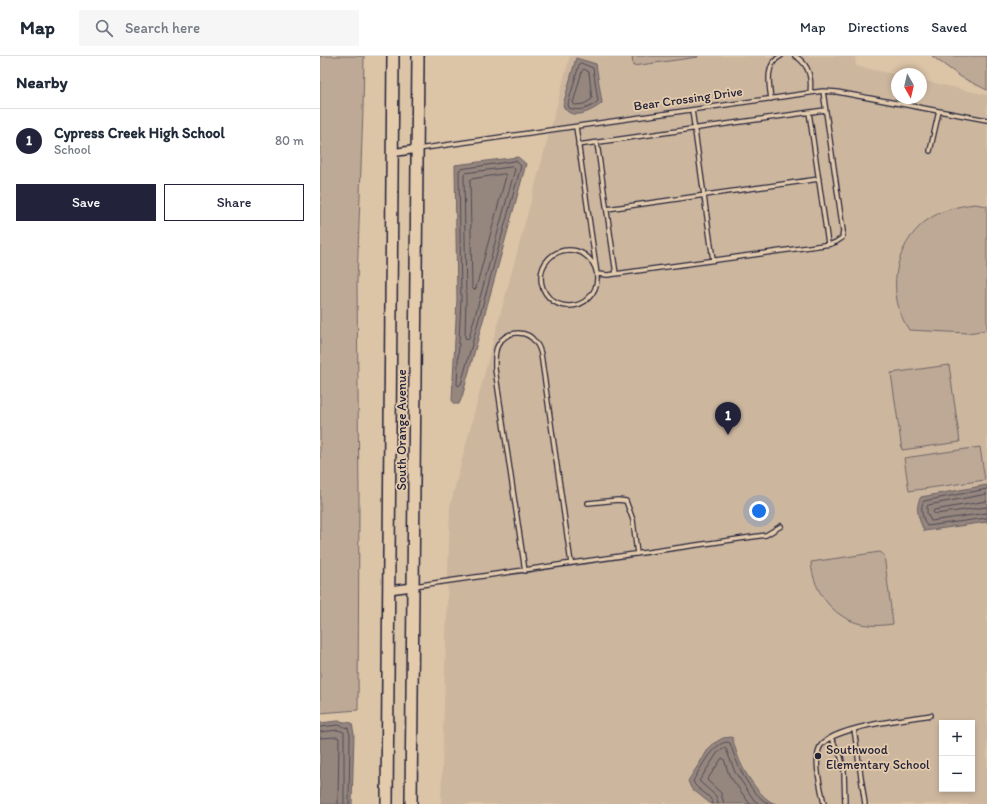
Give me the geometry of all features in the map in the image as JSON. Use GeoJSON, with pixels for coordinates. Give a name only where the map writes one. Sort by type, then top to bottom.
{"type":"FeatureCollection","features":[{"type":"Feature","properties":{"kind":"main road","name":"South Orange Avenue"},"geometry":{"type":"LineString","coordinates":[[387,804],[393,56]]}},
{"type":"Feature","properties":{"kind":"main road","name":"South Orange Avenue"},"geometry":{"type":"LineString","coordinates":[[411,804],[418,56]]}},
{"type":"Feature","properties":{"kind":"street","name":"Bear Crossing Drive"},"geometry":{"type":"LineString","coordinates":[[392,153],[417,149]]}},
{"type":"Feature","properties":{"kind":"street"},"geometry":{"type":"LineString","coordinates":[[389,590],[413,587]]}},
{"type":"Feature","properties":{"kind":"lane"},"geometry":{"type":"LineString","coordinates":[[771,99],[769,73],[771,64],[776,58],[781,56]]}},
{"type":"Feature","properties":{"kind":"lane"},"geometry":{"type":"LineString","coordinates":[[795,56],[807,66],[810,76],[810,93]]}},
{"type":"Feature","properties":{"kind":"lane","name":"Bear Crossing Drive"},"geometry":{"type":"LineString","coordinates":[[417,149],[823,91],[837,92],[987,120]]}},
{"type":"Feature","properties":{"kind":"lane"},"geometry":{"type":"LineString","coordinates":[[597,274],[616,274],[828,244],[839,241],[843,234],[823,91]]}},
{"type":"Feature","properties":{"kind":"lane"},"geometry":{"type":"LineString","coordinates":[[692,110],[713,260]]}},
{"type":"Feature","properties":{"kind":"lane"},"geometry":{"type":"LineString","coordinates":[[578,146],[826,110]]}},
{"type":"Feature","properties":{"kind":"lane"},"geometry":{"type":"LineString","coordinates":[[930,151],[938,111]]}},
{"type":"Feature","properties":{"kind":"lane"},"geometry":{"type":"LineString","coordinates":[[810,112],[828,244]]}},
{"type":"Feature","properties":{"kind":"lane"},"geometry":{"type":"LineString","coordinates":[[576,127],[597,274],[597,282],[595,289],[590,296],[577,305],[569,306],[553,300],[546,293],[542,285],[544,266],[553,256],[566,250],[584,254],[595,266],[597,274]]}},
{"type":"Feature","properties":{"kind":"lane"},"geometry":{"type":"LineString","coordinates":[[597,143],[616,274]]}},
{"type":"Feature","properties":{"kind":"lane"},"geometry":{"type":"LineString","coordinates":[[607,209],[819,179]]}},
{"type":"Feature","properties":{"kind":"lane"},"geometry":{"type":"LineString","coordinates":[[525,571],[495,369],[495,356],[498,345],[505,336],[516,332],[528,335],[537,343],[541,354],[571,563]]}},
{"type":"Feature","properties":{"kind":"lane"},"geometry":{"type":"LineString","coordinates":[[588,503],[618,500],[626,502],[633,520],[637,554]]}},
{"type":"Feature","properties":{"kind":"lane"},"geometry":{"type":"LineString","coordinates":[[413,587],[766,535],[781,526]]}},
{"type":"Feature","properties":{"kind":"lane"},"geometry":{"type":"LineString","coordinates":[[824,804],[817,760],[819,748],[825,740],[864,726],[931,716]]}},
{"type":"Feature","properties":{"kind":"lane"},"geometry":{"type":"LineString","coordinates":[[854,729],[865,804]]}},
{"type":"Feature","properties":{"kind":"lane"},"geometry":{"type":"LineString","coordinates":[[831,738],[841,756],[844,771],[845,804]]}},
{"type":"Feature","properties":{"kind":"shaded area"},"geometry":{"type":"Polygon","coordinates":[[[320,56],[364,56],[357,282],[359,500],[358,710],[320,713],[320,56]]]}},
{"type":"Feature","properties":{"kind":"shaded area"},"geometry":{"type":"Polygon","coordinates":[[[570,56],[855,56],[856,66],[891,74],[891,104],[927,104],[927,81],[987,95],[987,804],[667,804],[666,802],[661,804],[441,804],[450,506],[570,56]]]}},
{"type":"Feature","properties":{"kind":"shaded area"},"geometry":{"type":"Polygon","coordinates":[[[632,56],[698,56],[698,57],[633,66],[632,56]]]}},
{"type":"Feature","properties":{"kind":"shaded area"},"geometry":{"type":"Polygon","coordinates":[[[932,56],[987,56],[987,90],[961,77],[932,56]]]}},
{"type":"Feature","properties":{"kind":"shaded area"},"geometry":{"type":"Polygon","coordinates":[[[975,204],[987,206],[987,330],[968,333],[909,330],[902,317],[897,302],[896,287],[896,272],[906,244],[915,231],[932,217],[950,209],[975,204]]]}},
{"type":"Feature","properties":{"kind":"shaded area"},"geometry":{"type":"Polygon","coordinates":[[[949,365],[960,442],[902,450],[891,373],[949,365]]]}},
{"type":"Feature","properties":{"kind":"shaded area"},"geometry":{"type":"Polygon","coordinates":[[[980,447],[985,480],[909,491],[904,458],[980,447]]]}},
{"type":"Feature","properties":{"kind":"shaded area"},"geometry":{"type":"Polygon","coordinates":[[[880,552],[884,555],[893,624],[868,625],[856,623],[836,612],[821,595],[816,584],[811,562],[880,552]]]}},
{"type":"Feature","properties":{"kind":"water"},"geometry":{"type":"Polygon","coordinates":[[[576,58],[596,64],[602,103],[593,110],[581,114],[570,113],[563,105],[576,58]]]}},
{"type":"Feature","properties":{"kind":"water"},"geometry":{"type":"Polygon","coordinates":[[[518,157],[526,164],[462,397],[459,404],[454,404],[452,400],[457,299],[455,165],[518,157]]]}},
{"type":"Feature","properties":{"kind":"water"},"geometry":{"type":"Polygon","coordinates":[[[987,485],[987,522],[924,531],[919,518],[918,509],[921,497],[987,485]]]}},
{"type":"Feature","properties":{"kind":"water"},"geometry":{"type":"Polygon","coordinates":[[[338,721],[352,723],[354,734],[352,804],[320,804],[320,723],[338,721]]]}},
{"type":"Feature","properties":{"kind":"water"},"geometry":{"type":"Polygon","coordinates":[[[732,737],[740,761],[749,778],[762,795],[777,804],[711,804],[691,788],[688,781],[711,745],[723,738],[732,737]]]}},
{"type":"Feature","properties":{"kind":"place","name":"Cypress Creek High School"},"geometry":{"type":"Point","coordinates":[728,435]}},
{"type":"Feature","properties":{"kind":"place","name":"Southwood Elementary School"},"geometry":{"type":"Point","coordinates":[818,756]}}]}
